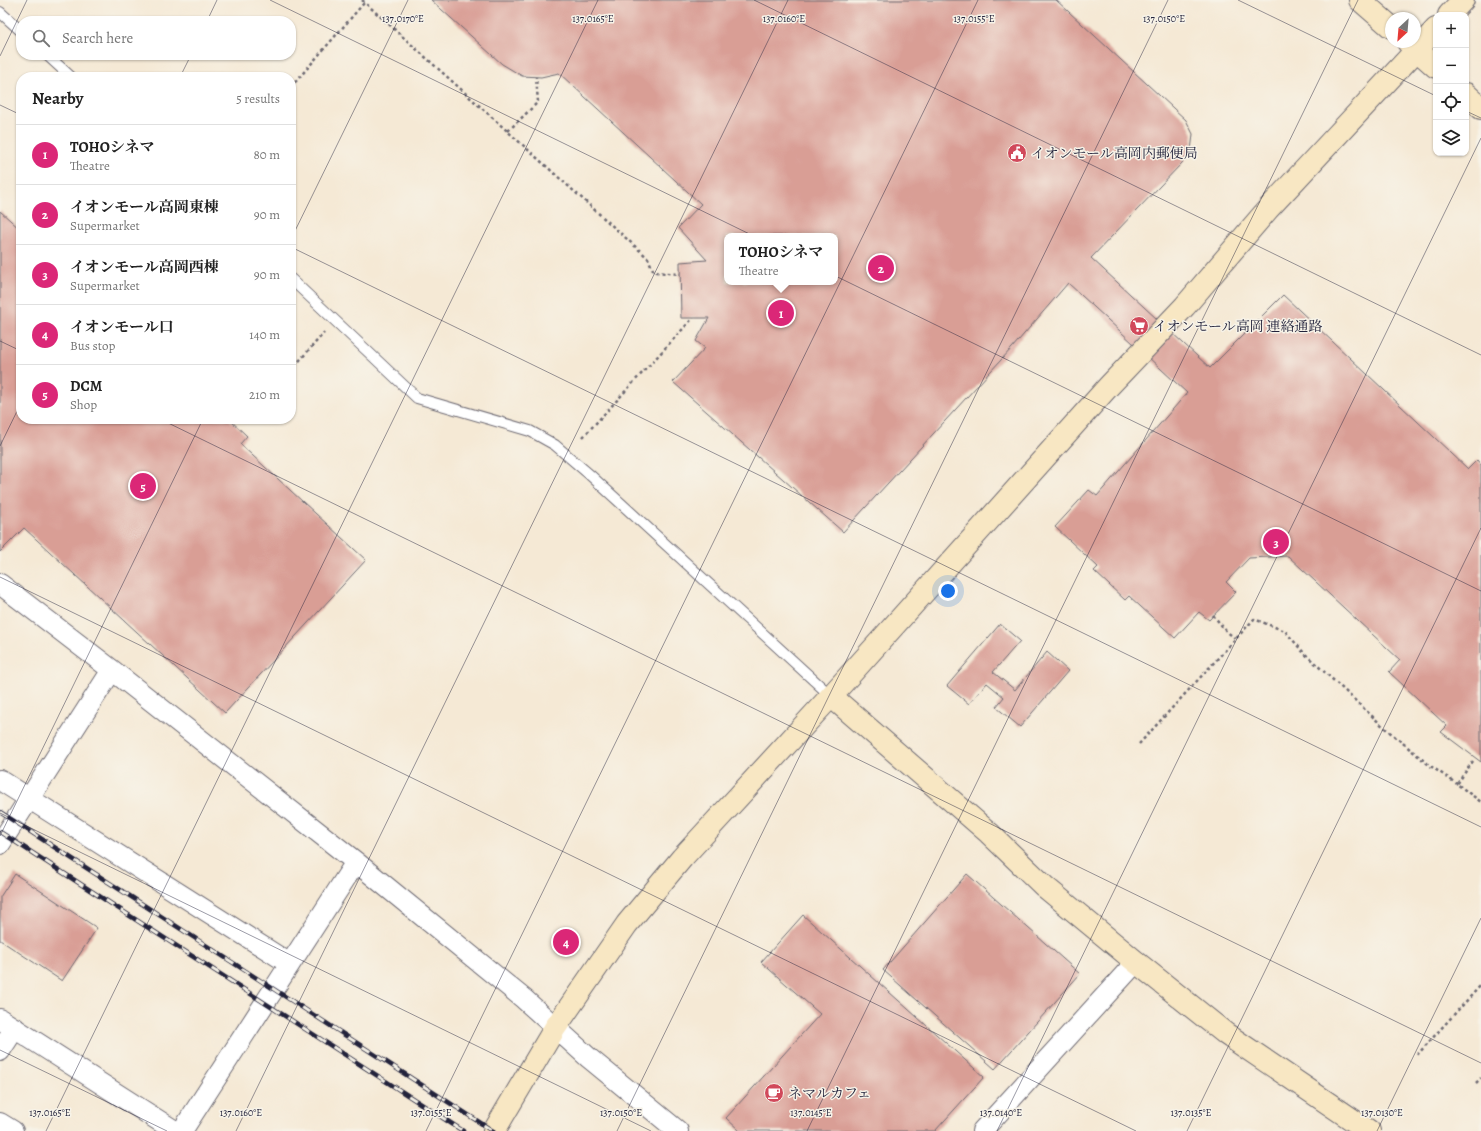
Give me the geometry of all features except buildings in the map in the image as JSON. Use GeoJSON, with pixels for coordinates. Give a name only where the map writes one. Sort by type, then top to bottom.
{"type":"FeatureCollection","features":[{"type":"Feature","properties":{"kind":"street"},"geometry":{"type":"LineString","coordinates":[[1360,0],[1385,22]]}},
{"type":"Feature","properties":{"kind":"street"},"geometry":{"type":"LineString","coordinates":[[1452,12],[1463,0]]}},
{"type":"Feature","properties":{"kind":"street"},"geometry":{"type":"LineString","coordinates":[[1421,40],[1433,31]]}},
{"type":"Feature","properties":{"kind":"street"},"geometry":{"type":"LineString","coordinates":[[494,1131],[555,1028],[627,924],[682,858],[831,696],[1108,387],[1185,306],[1268,209],[1411,48]]}},
{"type":"Feature","properties":{"kind":"street"},"geometry":{"type":"LineString","coordinates":[[1415,48],[1433,64]]}},
{"type":"Feature","properties":{"kind":"street"},"geometry":{"type":"LineString","coordinates":[[1469,97],[1481,108]]}},
{"type":"Feature","properties":{"kind":"street"},"geometry":{"type":"LineString","coordinates":[[0,584],[356,862],[524,1000],[588,1058],[678,1131]]}},
{"type":"Feature","properties":{"kind":"street"},"geometry":{"type":"LineString","coordinates":[[0,844],[112,670]]}},
{"type":"Feature","properties":{"kind":"street"},"geometry":{"type":"LineString","coordinates":[[831,696],[989,833],[1044,886],[1136,962],[1226,1034],[1369,1131]]}},
{"type":"Feature","properties":{"kind":"street"},"geometry":{"type":"LineString","coordinates":[[0,780],[290,964]]}},
{"type":"Feature","properties":{"kind":"street"},"geometry":{"type":"LineString","coordinates":[[182,1131],[356,862]]}},
{"type":"Feature","properties":{"kind":"street"},"geometry":{"type":"LineString","coordinates":[[982,1131],[1136,962]]}},
{"type":"Feature","properties":{"kind":"street"},"geometry":{"type":"LineString","coordinates":[[0,1051],[7,1024],[175,1131]]}},
{"type":"Feature","properties":{"kind":"street"},"geometry":{"type":"LineString","coordinates":[[0,1123],[13,1131]]}},
{"type":"Feature","properties":{"kind":"lane"},"geometry":{"type":"LineString","coordinates":[[0,12],[16,26]]}},
{"type":"Feature","properties":{"kind":"lane"},"geometry":{"type":"LineString","coordinates":[[52,60],[66,72]]}},
{"type":"Feature","properties":{"kind":"lane"},"geometry":{"type":"LineString","coordinates":[[296,284],[417,398],[530,431],[555,445],[831,696]]}},
{"type":"Feature","properties":{"kind":"path"},"geometry":{"type":"LineString","coordinates":[[362,0],[648,258],[654,272],[680,274]]}},
{"type":"Feature","properties":{"kind":"path"},"geometry":{"type":"LineString","coordinates":[[296,81],[364,3]]}},
{"type":"Feature","properties":{"kind":"path"},"geometry":{"type":"LineString","coordinates":[[508,131],[538,102],[536,77]]}},
{"type":"Feature","properties":{"kind":"path"},"geometry":{"type":"LineString","coordinates":[[583,437],[693,318]]}},
{"type":"Feature","properties":{"kind":"path"},"geometry":{"type":"LineString","coordinates":[[296,364],[324,333]]}},
{"type":"Feature","properties":{"kind":"path"},"geometry":{"type":"LineString","coordinates":[[1213,615],[1226,631],[1236,639]]}},
{"type":"Feature","properties":{"kind":"path"},"geometry":{"type":"LineString","coordinates":[[1139,744],[1254,619],[1285,631],[1304,653],[1386,729],[1428,765],[1481,802]]}},
{"type":"Feature","properties":{"kind":"path"},"geometry":{"type":"LineString","coordinates":[[1457,784],[1473,761]]}},
{"type":"Feature","properties":{"kind":"path"},"geometry":{"type":"LineString","coordinates":[[1417,1055],[1481,985]]}},
{"type":"Feature","properties":{"kind":"path"},"geometry":{"type":"LineString","coordinates":[[1476,1083],[1481,1078]]}},
{"type":"Feature","properties":{"kind":"railway"},"geometry":{"type":"LineString","coordinates":[[0,812],[493,1131]]}},
{"type":"Feature","properties":{"kind":"railway"},"geometry":{"type":"LineString","coordinates":[[0,832],[463,1131]]}},
{"type":"Feature","properties":{"kind":"place","name":"イオンモール高岡内郵便局"},"geometry":{"type":"Point","coordinates":[1017,153]}},
{"type":"Feature","properties":{"kind":"place","name":"イオンモール高岡東棟"},"geometry":{"type":"Point","coordinates":[881,268]}},
{"type":"Feature","properties":{"kind":"place","name":"TOHOシネマ"},"geometry":{"type":"Point","coordinates":[781,313]}},
{"type":"Feature","properties":{"kind":"place","name":"イオンモール高岡 連絡通路"},"geometry":{"type":"Point","coordinates":[1139,326]}},
{"type":"Feature","properties":{"kind":"place","name":"DCM"},"geometry":{"type":"Point","coordinates":[143,486]}},
{"type":"Feature","properties":{"kind":"place","name":"イオンモール高岡西棟"},"geometry":{"type":"Point","coordinates":[1276,542]}},
{"type":"Feature","properties":{"kind":"place","name":"イオンモール口"},"geometry":{"type":"Point","coordinates":[566,942]}},
{"type":"Feature","properties":{"kind":"place","name":"ネマルカフェ"},"geometry":{"type":"Point","coordinates":[774,1093]}}]}
